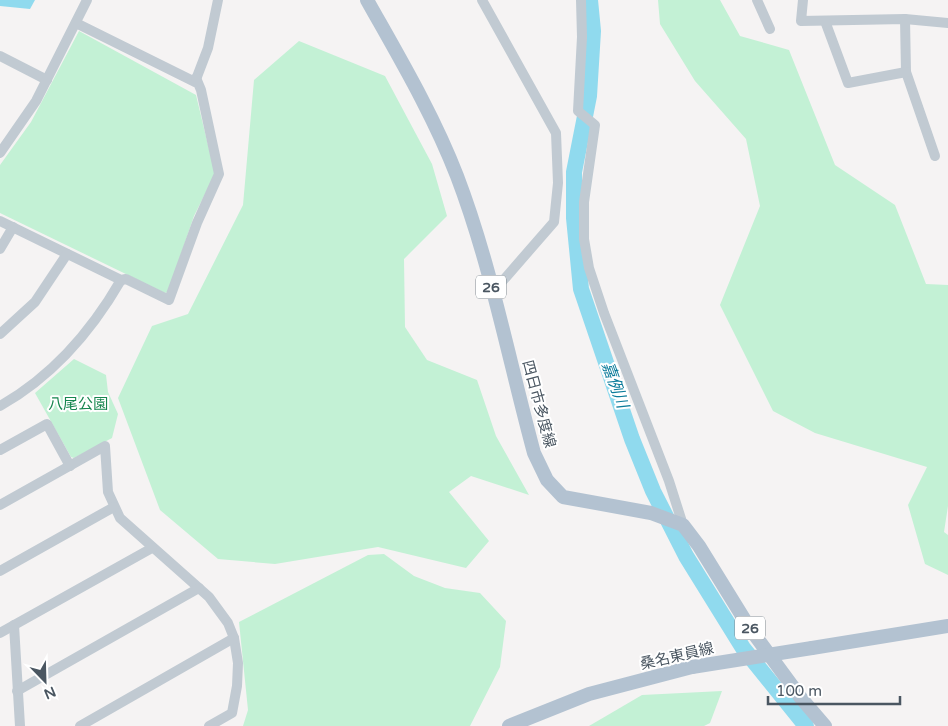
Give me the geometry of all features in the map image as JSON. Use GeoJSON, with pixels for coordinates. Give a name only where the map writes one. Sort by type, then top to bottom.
{"type":"FeatureCollection","features":[{"type":"Feature","properties":{"kind":"main road","name":"四日市多度線"},"geometry":{"type":"LineString","coordinates":[[368,0],[414,82],[456,175],[479,243],[534,453],[547,480],[563,497],[651,513],[683,525]]}},
{"type":"Feature","properties":{"kind":"main road","name":"26"},"geometry":{"type":"LineString","coordinates":[[683,525],[699,546],[749,627],[801,698],[825,726]]}},
{"type":"Feature","properties":{"kind":"main road","name":"桑名東員線"},"geometry":{"type":"LineString","coordinates":[[509,726],[589,694],[692,667],[948,626]]}},
{"type":"Feature","properties":{"kind":"street"},"geometry":{"type":"LineString","coordinates":[[0,154],[22,124],[47,80],[87,0]]}},
{"type":"Feature","properties":{"kind":"street"},"geometry":{"type":"LineString","coordinates":[[196,80],[213,29],[218,0]]}},
{"type":"Feature","properties":{"kind":"street"},"geometry":{"type":"LineString","coordinates":[[482,0],[556,133],[558,183],[554,222],[492,292]]}},
{"type":"Feature","properties":{"kind":"street"},"geometry":{"type":"LineString","coordinates":[[581,0],[582,37],[578,111],[596,124],[584,202],[586,255],[604,313],[669,481],[683,525]]}},
{"type":"Feature","properties":{"kind":"street"},"geometry":{"type":"LineString","coordinates":[[757,0],[770,29]]}},
{"type":"Feature","properties":{"kind":"street"},"geometry":{"type":"LineString","coordinates":[[804,0],[801,21],[904,19],[948,23]]}},
{"type":"Feature","properties":{"kind":"street"},"geometry":{"type":"LineString","coordinates":[[904,19],[906,72],[935,156]]}},
{"type":"Feature","properties":{"kind":"street"},"geometry":{"type":"LineString","coordinates":[[825,21],[848,83],[906,72]]}},
{"type":"Feature","properties":{"kind":"street"},"geometry":{"type":"LineString","coordinates":[[0,221],[121,280],[126,279],[169,300],[197,223],[220,174],[201,90],[196,80],[76,23]]}},
{"type":"Feature","properties":{"kind":"street"},"geometry":{"type":"LineString","coordinates":[[0,56],[47,80]]}},
{"type":"Feature","properties":{"kind":"street"},"geometry":{"type":"LineString","coordinates":[[0,249],[14,228]]}},
{"type":"Feature","properties":{"kind":"street"},"geometry":{"type":"LineString","coordinates":[[0,334],[34,302],[68,254]]}},
{"type":"Feature","properties":{"kind":"street"},"geometry":{"type":"LineString","coordinates":[[0,406],[29,388],[68,352],[96,321],[121,280]]}},
{"type":"Feature","properties":{"kind":"street"},"geometry":{"type":"LineString","coordinates":[[0,450],[47,424],[70,466]]}},
{"type":"Feature","properties":{"kind":"street"},"geometry":{"type":"LineString","coordinates":[[0,505],[105,446],[108,492],[114,507],[125,524],[209,597],[222,613],[234,638],[238,675],[232,713],[209,726]]}},
{"type":"Feature","properties":{"kind":"street"},"geometry":{"type":"LineString","coordinates":[[0,571],[114,507]]}},
{"type":"Feature","properties":{"kind":"street"},"geometry":{"type":"LineString","coordinates":[[0,633],[152,548]]}},
{"type":"Feature","properties":{"kind":"street"},"geometry":{"type":"LineString","coordinates":[[17,691],[199,588]]}},
{"type":"Feature","properties":{"kind":"street"},"geometry":{"type":"LineString","coordinates":[[14,625],[20,726]]}},
{"type":"Feature","properties":{"kind":"street"},"geometry":{"type":"LineString","coordinates":[[80,726],[234,638]]}},
{"type":"Feature","properties":{"kind":"green space"},"geometry":{"type":"Polygon","coordinates":[[[658,0],[720,0],[740,36],[789,50],[835,165],[895,205],[926,284],[948,285],[948,506],[944,532],[948,535],[948,575],[925,564],[908,505],[927,467],[815,433],[773,411],[720,305],[760,206],[746,139],[695,81],[660,24],[658,0]]]}},
{"type":"Feature","properties":{"kind":"green space"},"geometry":{"type":"Polygon","coordinates":[[[79,31],[196,95],[215,174],[194,216],[168,292],[165,293],[0,213],[0,165],[31,122],[79,31]]]}},
{"type":"Feature","properties":{"kind":"green space"},"geometry":{"type":"Polygon","coordinates":[[[299,41],[385,76],[432,164],[447,216],[404,259],[405,327],[427,360],[477,380],[496,436],[529,495],[471,476],[449,492],[489,541],[466,568],[378,547],[275,564],[218,559],[160,510],[118,398],[152,326],[188,314],[243,205],[254,80],[299,41]]]}},
{"type":"Feature","properties":{"kind":"green space","name":"八尾公園"},"geometry":{"type":"Polygon","coordinates":[[[74,359],[106,375],[108,392],[118,414],[112,438],[74,458],[71,457],[35,393],[74,359]]]}},
{"type":"Feature","properties":{"kind":"green space"},"geometry":{"type":"Polygon","coordinates":[[[384,554],[414,576],[445,588],[480,593],[506,621],[500,667],[470,726],[243,726],[248,710],[239,622],[368,555],[384,554]]]}},
{"type":"Feature","properties":{"kind":"green space"},"geometry":{"type":"Polygon","coordinates":[[[722,691],[710,723],[704,726],[589,726],[642,695],[722,691]]]}},
{"type":"Feature","properties":{"kind":"water"},"geometry":{"type":"Polygon","coordinates":[[[0,0],[35,0],[30,9],[0,6],[0,0]]]}},
{"type":"Feature","properties":{"kind":"waterway","name":"嘉例川"},"geometry":{"type":"LineString","coordinates":[[590,0],[593,31],[589,96],[574,172],[574,218],[581,289],[632,439],[653,491],[686,556],[743,648],[806,726]]}}]}
